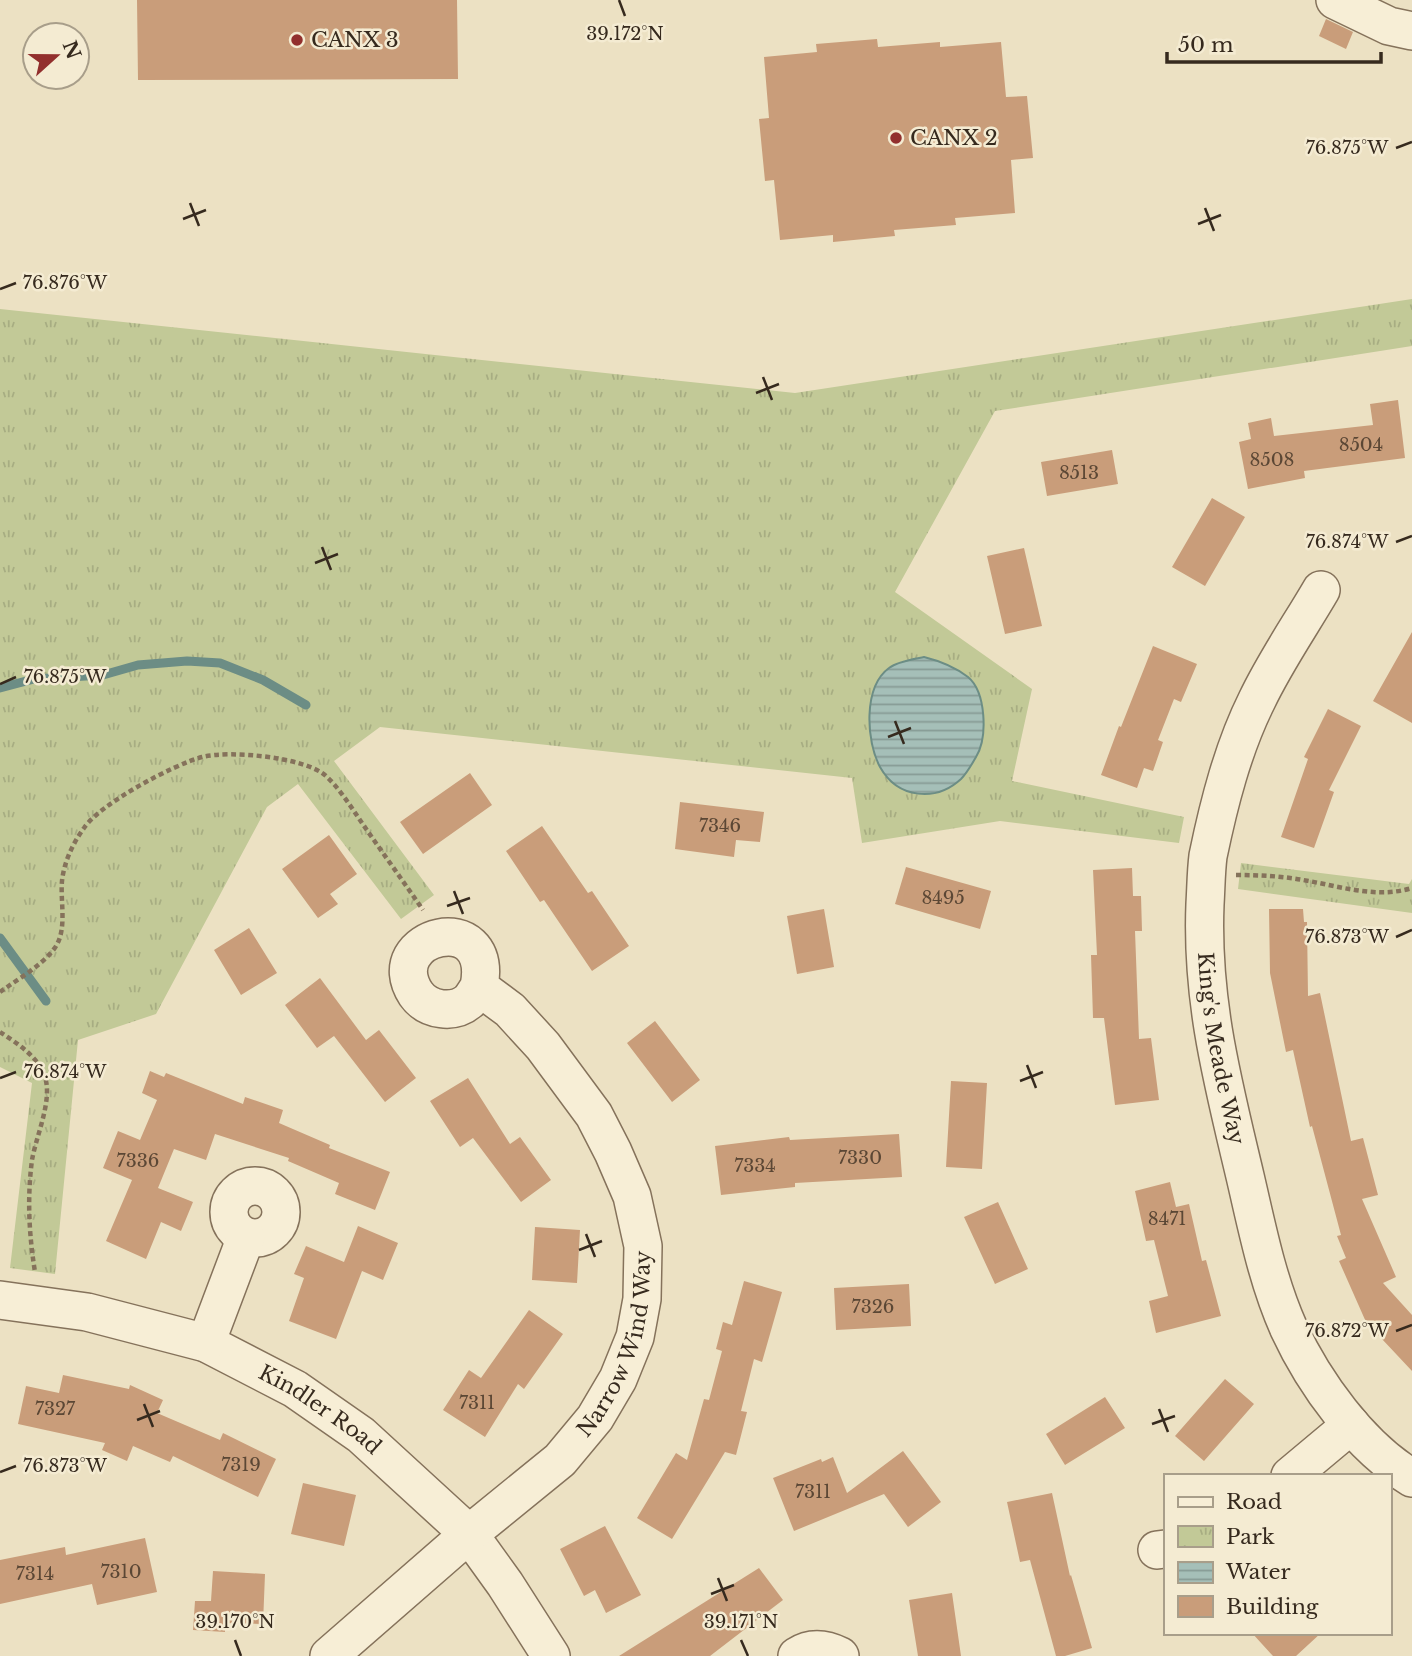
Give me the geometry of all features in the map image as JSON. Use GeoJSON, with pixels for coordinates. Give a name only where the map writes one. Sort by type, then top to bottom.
{"type":"FeatureCollection","features":[{"type":"Feature","properties":{"kind":"street"},"geometry":{"type":"LineString","coordinates":[[1335,0],[1389,26],[1412,31]]}},
{"type":"Feature","properties":{"kind":"street","name":"King's Meade Way"},"geometry":{"type":"LineString","coordinates":[[1321,590],[1257,700],[1220,802],[1206,874],[1204,935],[1212,1033],[1267,1268],[1289,1328],[1317,1380],[1351,1424],[1394,1467],[1412,1478]]}},
{"type":"Feature","properties":{"kind":"street"},"geometry":{"type":"LineString","coordinates":[[446,936],[459,938],[478,954],[482,972],[479,988],[469,1001],[453,1009],[440,1009],[429,1005],[417,996],[410,979],[410,962],[417,950],[429,940],[446,936]]}},
{"type":"Feature","properties":{"kind":"street","name":"Narrow Wind Way"},"geometry":{"type":"LineString","coordinates":[[329,1656],[469,1534],[560,1460],[595,1419],[618,1379],[635,1337],[642,1298],[643,1246],[632,1196],[613,1152],[594,1115],[535,1037],[510,1010],[479,988]]}},
{"type":"Feature","properties":{"kind":"street"},"geometry":{"type":"LineString","coordinates":[[206,1343],[246,1237]]}},
{"type":"Feature","properties":{"kind":"street","name":"Kindler Road"},"geometry":{"type":"LineString","coordinates":[[0,1300],[87,1312],[206,1343],[295,1389],[361,1435],[469,1534],[506,1584],[551,1656]]}},
{"type":"Feature","properties":{"kind":"street"},"geometry":{"type":"LineString","coordinates":[[1292,1474],[1351,1424]]}},
{"type":"Feature","properties":{"kind":"street"},"geometry":{"type":"LineString","coordinates":[[797,1656],[803,1652],[821,1649],[840,1656]]}},
{"type":"Feature","properties":{"kind":"path"},"geometry":{"type":"LineString","coordinates":[[1,992],[55,948],[60,937],[62,880],[69,855],[85,825],[109,805],[173,768],[203,757],[227,754],[269,758],[310,766],[326,776],[349,804],[426,914],[446,936]]}},
{"type":"Feature","properties":{"kind":"path"},"geometry":{"type":"LineString","coordinates":[[1206,874],[1300,879],[1377,893],[1400,892],[1412,888]]}},
{"type":"Feature","properties":{"kind":"path"},"geometry":{"type":"LineString","coordinates":[[0,1032],[37,1060],[46,1081],[46,1098],[32,1160],[29,1203],[30,1239],[40,1304]]}},
{"type":"Feature","properties":{"kind":"green space"},"geometry":{"type":"Polygon","coordinates":[[[1412,299],[1412,346],[995,411],[895,592],[1032,689],[1012,781],[1184,817],[1179,843],[1000,821],[862,843],[852,778],[380,727],[334,761],[434,895],[401,919],[298,784],[267,807],[156,1014],[78,1040],[55,1274],[10,1268],[32,1083],[0,1067],[0,309],[795,393],[1412,299]]]}},
{"type":"Feature","properties":{"kind":"green space"},"geometry":{"type":"Polygon","coordinates":[[[1241,863],[1409,884],[1412,879],[1412,913],[1238,889],[1241,863]]]}},
{"type":"Feature","properties":{"kind":"water"},"geometry":{"type":"Polygon","coordinates":[[[924,657],[958,670],[974,684],[982,704],[983,727],[980,748],[961,779],[940,791],[918,794],[897,786],[880,767],[872,743],[870,715],[875,688],[889,668],[924,657]]]}},
{"type":"Feature","properties":{"kind":"building","name":"CANX 3"},"geometry":{"type":"Polygon","coordinates":[[[137,0],[457,0],[458,79],[138,80],[137,0]]]}},
{"type":"Feature","properties":{"kind":"building"},"geometry":{"type":"Polygon","coordinates":[[[1326,19],[1353,32],[1346,49],[1319,36],[1326,19]]]}},
{"type":"Feature","properties":{"kind":"building","name":"CANX 2"},"geometry":{"type":"Polygon","coordinates":[[[877,39],[878,47],[940,42],[940,47],[1001,42],[1006,97],[1027,96],[1033,158],[1011,160],[1015,213],[955,218],[956,225],[894,230],[895,236],[833,242],[833,235],[780,240],[774,180],[765,181],[759,119],[769,118],[764,57],[817,52],[816,44],[877,39]]]}},
{"type":"Feature","properties":{"kind":"building"},"geometry":{"type":"Polygon","coordinates":[[[1398,400],[1405,458],[1304,471],[1305,478],[1248,489],[1239,442],[1251,439],[1248,423],[1271,418],[1274,436],[1373,425],[1370,404],[1398,400]]]}},
{"type":"Feature","properties":{"kind":"building"},"geometry":{"type":"Polygon","coordinates":[[[1112,450],[1118,484],[1047,496],[1041,462],[1112,450]]]}},
{"type":"Feature","properties":{"kind":"building"},"geometry":{"type":"Polygon","coordinates":[[[1212,498],[1245,517],[1205,586],[1172,567],[1212,498]]]}},
{"type":"Feature","properties":{"kind":"building"},"geometry":{"type":"Polygon","coordinates":[[[1024,548],[1042,626],[1005,634],[987,556],[1024,548]]]}},
{"type":"Feature","properties":{"kind":"building"},"geometry":{"type":"Polygon","coordinates":[[[1412,632],[1412,723],[1373,701],[1412,632]]]}},
{"type":"Feature","properties":{"kind":"building"},"geometry":{"type":"Polygon","coordinates":[[[1153,646],[1197,664],[1181,702],[1174,699],[1158,740],[1163,742],[1153,771],[1144,768],[1137,788],[1101,775],[1153,646]]]}},
{"type":"Feature","properties":{"kind":"building"},"geometry":{"type":"Polygon","coordinates":[[[1328,709],[1361,726],[1329,790],[1334,792],[1314,848],[1281,837],[1308,759],[1304,757],[1328,709]]]}},
{"type":"Feature","properties":{"kind":"building"},"geometry":{"type":"Polygon","coordinates":[[[470,773],[492,805],[423,854],[400,822],[470,773]]]}},
{"type":"Feature","properties":{"kind":"building"},"geometry":{"type":"Polygon","coordinates":[[[680,802],[764,812],[760,842],[736,840],[734,857],[675,849],[680,802]]]}},
{"type":"Feature","properties":{"kind":"building"},"geometry":{"type":"Polygon","coordinates":[[[542,826],[588,893],[592,891],[629,946],[592,971],[544,900],[540,902],[506,851],[542,826]]]}},
{"type":"Feature","properties":{"kind":"building"},"geometry":{"type":"Polygon","coordinates":[[[329,835],[357,874],[330,894],[338,904],[318,918],[282,869],[329,835]]]}},
{"type":"Feature","properties":{"kind":"building"},"geometry":{"type":"Polygon","coordinates":[[[906,867],[991,891],[980,929],[895,904],[906,867]]]}},
{"type":"Feature","properties":{"kind":"building"},"geometry":{"type":"Polygon","coordinates":[[[1132,868],[1133,896],[1141,896],[1142,931],[1135,931],[1139,1039],[1151,1038],[1159,1100],[1115,1105],[1104,1018],[1093,1018],[1091,955],[1097,955],[1093,870],[1132,868]]]}},
{"type":"Feature","properties":{"kind":"building"},"geometry":{"type":"Polygon","coordinates":[[[824,909],[834,967],[797,974],[787,916],[824,909]]]}},
{"type":"Feature","properties":{"kind":"building"},"geometry":{"type":"Polygon","coordinates":[[[1269,909],[1303,909],[1304,922],[1307,922],[1308,996],[1320,993],[1351,1141],[1363,1138],[1378,1195],[1362,1199],[1396,1277],[1383,1283],[1412,1315],[1412,1371],[1366,1322],[1339,1261],[1346,1258],[1337,1236],[1341,1235],[1312,1126],[1310,1127],[1293,1050],[1286,1052],[1270,973],[1269,909]]]}},
{"type":"Feature","properties":{"kind":"building"},"geometry":{"type":"Polygon","coordinates":[[[249,928],[277,973],[241,995],[214,950],[249,928]]]}},
{"type":"Feature","properties":{"kind":"building"},"geometry":{"type":"Polygon","coordinates":[[[320,978],[366,1040],[379,1030],[416,1078],[385,1102],[334,1036],[317,1048],[285,1005],[320,978]]]}},
{"type":"Feature","properties":{"kind":"building"},"geometry":{"type":"Polygon","coordinates":[[[655,1021],[700,1080],[672,1102],[627,1043],[655,1021]]]}},
{"type":"Feature","properties":{"kind":"building"},"geometry":{"type":"Polygon","coordinates":[[[150,1071],[164,1077],[166,1073],[243,1104],[245,1097],[283,1110],[279,1123],[330,1145],[329,1148],[390,1172],[375,1210],[335,1194],[339,1183],[288,1161],[289,1158],[215,1134],[206,1160],[174,1149],[158,1188],[193,1202],[181,1231],[161,1222],[146,1259],[106,1241],[132,1180],[103,1168],[118,1131],[140,1140],[157,1100],[142,1093],[150,1071]]]}},
{"type":"Feature","properties":{"kind":"building"},"geometry":{"type":"Polygon","coordinates":[[[468,1078],[510,1144],[520,1137],[551,1180],[521,1202],[473,1138],[460,1147],[430,1101],[468,1078]]]}},
{"type":"Feature","properties":{"kind":"building"},"geometry":{"type":"Polygon","coordinates":[[[951,1081],[987,1083],[982,1169],[946,1167],[951,1081]]]}},
{"type":"Feature","properties":{"kind":"building"},"geometry":{"type":"Polygon","coordinates":[[[899,1134],[902,1177],[795,1183],[795,1187],[721,1195],[715,1146],[789,1137],[790,1140],[899,1134]]]}},
{"type":"Feature","properties":{"kind":"building"},"geometry":{"type":"Polygon","coordinates":[[[1170,1182],[1176,1207],[1189,1204],[1202,1261],[1206,1260],[1221,1316],[1156,1333],[1149,1301],[1168,1296],[1154,1240],[1146,1241],[1135,1191],[1170,1182]]]}},
{"type":"Feature","properties":{"kind":"building"},"geometry":{"type":"Polygon","coordinates":[[[998,1202],[1028,1269],[995,1284],[964,1217],[998,1202]]]}},
{"type":"Feature","properties":{"kind":"building"},"geometry":{"type":"Polygon","coordinates":[[[358,1226],[398,1243],[383,1280],[362,1271],[336,1339],[289,1321],[304,1278],[294,1274],[306,1246],[344,1262],[358,1226]]]}},
{"type":"Feature","properties":{"kind":"building"},"geometry":{"type":"Polygon","coordinates":[[[535,1227],[580,1230],[577,1283],[532,1280],[535,1227]]]}},
{"type":"Feature","properties":{"kind":"building"},"geometry":{"type":"Polygon","coordinates":[[[744,1281],[782,1292],[762,1362],[754,1359],[741,1411],[747,1412],[736,1455],[725,1452],[672,1539],[637,1518],[676,1453],[687,1460],[704,1399],[709,1400],[722,1351],[716,1349],[723,1322],[732,1325],[744,1281]]]}},
{"type":"Feature","properties":{"kind":"building"},"geometry":{"type":"Polygon","coordinates":[[[909,1284],[911,1326],[836,1330],[834,1288],[909,1284]]]}},
{"type":"Feature","properties":{"kind":"building"},"geometry":{"type":"Polygon","coordinates":[[[529,1310],[563,1334],[524,1389],[518,1384],[485,1437],[443,1410],[469,1370],[481,1378],[529,1310]]]}},
{"type":"Feature","properties":{"kind":"building"},"geometry":{"type":"Polygon","coordinates":[[[63,1375],[129,1389],[130,1385],[163,1400],[157,1413],[220,1440],[223,1433],[276,1459],[258,1497],[173,1456],[170,1462],[133,1446],[127,1461],[102,1450],[105,1443],[18,1424],[26,1386],[59,1393],[63,1375]]]}},
{"type":"Feature","properties":{"kind":"building"},"geometry":{"type":"Polygon","coordinates":[[[1225,1379],[1254,1404],[1204,1461],[1175,1436],[1225,1379]]]}},
{"type":"Feature","properties":{"kind":"building"},"geometry":{"type":"Polygon","coordinates":[[[1105,1397],[1125,1428],[1065,1465],[1046,1434],[1105,1397]]]}},
{"type":"Feature","properties":{"kind":"building"},"geometry":{"type":"Polygon","coordinates":[[[903,1451],[941,1502],[908,1527],[884,1494],[794,1531],[773,1478],[833,1457],[847,1493],[903,1451]]]}},
{"type":"Feature","properties":{"kind":"building"},"geometry":{"type":"Polygon","coordinates":[[[303,1483],[356,1495],[344,1546],[291,1534],[303,1483]]]}},
{"type":"Feature","properties":{"kind":"building"},"geometry":{"type":"Polygon","coordinates":[[[1052,1493],[1070,1576],[1092,1648],[1065,1656],[1056,1656],[1030,1560],[1020,1562],[1007,1502],[1052,1493]]]}},
{"type":"Feature","properties":{"kind":"building"},"geometry":{"type":"Polygon","coordinates":[[[605,1526],[641,1595],[606,1613],[595,1590],[584,1596],[560,1549],[605,1526]]]}},
{"type":"Feature","properties":{"kind":"building"},"geometry":{"type":"Polygon","coordinates":[[[145,1538],[157,1592],[97,1605],[92,1584],[0,1604],[0,1560],[65,1547],[66,1555],[145,1538]]]}},
{"type":"Feature","properties":{"kind":"building"},"geometry":{"type":"Polygon","coordinates":[[[759,1568],[783,1600],[710,1656],[619,1656],[759,1568]]]}},
{"type":"Feature","properties":{"kind":"building"},"geometry":{"type":"Polygon","coordinates":[[[213,1571],[265,1574],[263,1624],[225,1623],[225,1632],[193,1630],[195,1601],[211,1601],[213,1571]]]}},
{"type":"Feature","properties":{"kind":"building"},"geometry":{"type":"Polygon","coordinates":[[[952,1593],[961,1656],[918,1656],[909,1600],[952,1593]]]}},
{"type":"Feature","properties":{"kind":"building"},"geometry":{"type":"Polygon","coordinates":[[[1254,1635],[1319,1635],[1296,1656],[1273,1656],[1254,1635]]]}},
{"type":"Feature","properties":{"kind":"waterway"},"geometry":{"type":"LineString","coordinates":[[0,688],[34,679],[103,675],[138,665],[187,661],[220,663],[263,680],[306,705]]}},
{"type":"Feature","properties":{"kind":"waterway"},"geometry":{"type":"LineString","coordinates":[[0,938],[46,1001]]}},
{"type":"Feature","properties":{"kind":"place","name":"CANX 3"},"geometry":{"type":"Point","coordinates":[297,40]}},
{"type":"Feature","properties":{"kind":"place","name":"CANX 2"},"geometry":{"type":"Point","coordinates":[896,138]}}]}
